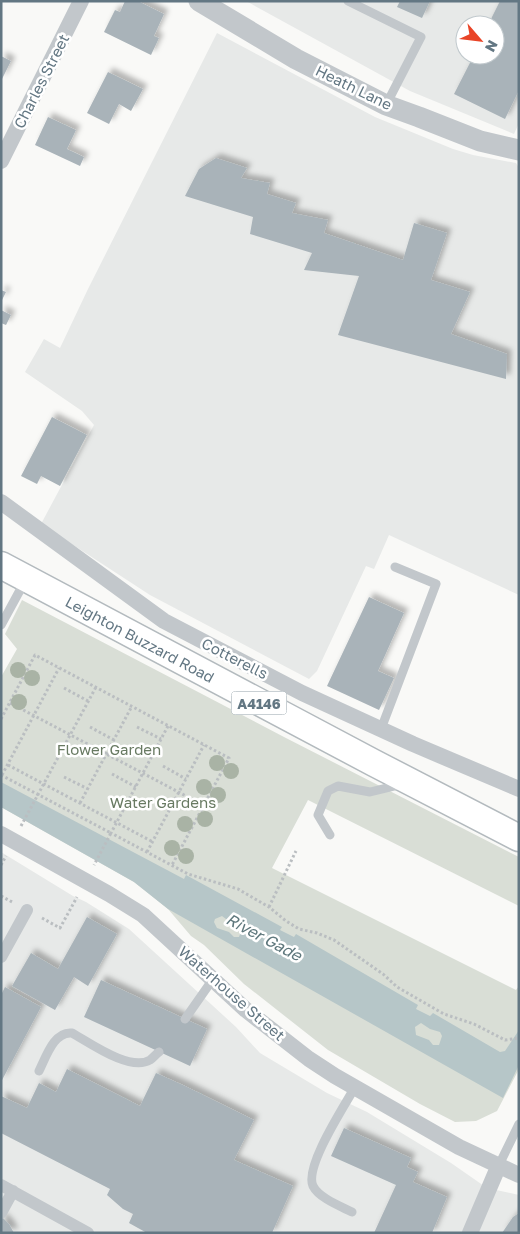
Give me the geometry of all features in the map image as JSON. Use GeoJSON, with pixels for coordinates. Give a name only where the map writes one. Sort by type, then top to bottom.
{"type":"FeatureCollection","features":[{"type":"Feature","properties":{"kind":"main road","name":"Leighton Buzzard Road"},"geometry":{"type":"LineString","coordinates":[[8,571],[519,838]]}},
{"type":"Feature","properties":{"kind":"street","name":"Charles Street"},"geometry":{"type":"LineString","coordinates":[[1,161],[81,1]]}},
{"type":"Feature","properties":{"kind":"street","name":"Heath Lane"},"geometry":{"type":"LineString","coordinates":[[199,1],[296,58],[386,105],[419,116],[480,141],[519,150]]}},
{"type":"Feature","properties":{"kind":"street","name":"Cotterells"},"geometry":{"type":"LineString","coordinates":[[1,502],[164,621],[302,693],[519,789]]}},
{"type":"Feature","properties":{"kind":"street","name":"Waterhouse Street"},"geometry":{"type":"LineString","coordinates":[[1,834],[143,915],[246,1010],[309,1059],[459,1147],[519,1175]]}},
{"type":"Feature","properties":{"kind":"street"},"geometry":{"type":"LineString","coordinates":[[1,957],[27,910]]}},
{"type":"Feature","properties":{"kind":"street"},"geometry":{"type":"LineString","coordinates":[[470,1233],[499,1165]]}},
{"type":"Feature","properties":{"kind":"street"},"geometry":{"type":"LineString","coordinates":[[1,1185],[88,1233]]}},
{"type":"Feature","properties":{"kind":"street"},"geometry":{"type":"LineString","coordinates":[[1,1213],[13,1191]]}},
{"type":"Feature","properties":{"kind":"lane"},"geometry":{"type":"LineString","coordinates":[[348,1],[421,37],[386,105]]}},
{"type":"Feature","properties":{"kind":"lane"},"geometry":{"type":"LineString","coordinates":[[381,729],[436,584],[395,567]]}},
{"type":"Feature","properties":{"kind":"lane"},"geometry":{"type":"LineString","coordinates":[[1,625],[8,571]]}},
{"type":"Feature","properties":{"kind":"lane"},"geometry":{"type":"LineString","coordinates":[[330,835],[318,815],[328,791],[338,786],[370,792],[410,782]]}},
{"type":"Feature","properties":{"kind":"lane"},"geometry":{"type":"LineString","coordinates":[[185,1019],[213,979]]}},
{"type":"Feature","properties":{"kind":"lane"},"geometry":{"type":"LineString","coordinates":[[39,1071],[58,1037],[65,1032],[72,1033],[111,1055],[130,1062],[148,1061],[159,1052]]}},
{"type":"Feature","properties":{"kind":"lane"},"geometry":{"type":"LineString","coordinates":[[352,1212],[322,1195],[313,1186],[312,1178],[327,1135],[356,1088]]}},
{"type":"Feature","properties":{"kind":"lane"},"geometry":{"type":"LineString","coordinates":[[499,1165],[519,1124]]}},
{"type":"Feature","properties":{"kind":"path"},"geometry":{"type":"LineString","coordinates":[[1,719],[35,655],[229,758],[172,865]]}},
{"type":"Feature","properties":{"kind":"path"},"geometry":{"type":"LineString","coordinates":[[59,668],[2,775],[188,874],[238,889],[269,907],[299,929],[317,933],[334,940],[383,974],[397,987],[444,1014],[474,1024],[505,1040],[519,1038]]}},
{"type":"Feature","properties":{"kind":"path"},"geometry":{"type":"LineString","coordinates":[[23,823],[96,687]]}},
{"type":"Feature","properties":{"kind":"path"},"geometry":{"type":"LineString","coordinates":[[64,688],[88,701]]}},
{"type":"Feature","properties":{"kind":"path"},"geometry":{"type":"LineString","coordinates":[[10,702],[204,806]]}},
{"type":"Feature","properties":{"kind":"path"},"geometry":{"type":"LineString","coordinates":[[80,803],[132,706]]}},
{"type":"Feature","properties":{"kind":"path"},"geometry":{"type":"LineString","coordinates":[[94,864],[168,726]]}},
{"type":"Feature","properties":{"kind":"path"},"geometry":{"type":"LineString","coordinates":[[90,727],[114,740]]}},
{"type":"Feature","properties":{"kind":"path"},"geometry":{"type":"LineString","coordinates":[[137,727],[161,739]]}},
{"type":"Feature","properties":{"kind":"path"},"geometry":{"type":"LineString","coordinates":[[147,852],[204,745]]}},
{"type":"Feature","properties":{"kind":"path"},"geometry":{"type":"LineString","coordinates":[[8,765],[153,842]]}},
{"type":"Feature","properties":{"kind":"path"},"geometry":{"type":"LineString","coordinates":[[162,766],[186,779]]}},
{"type":"Feature","properties":{"kind":"path"},"geometry":{"type":"LineString","coordinates":[[112,774],[136,787]]}},
{"type":"Feature","properties":{"kind":"path"},"geometry":{"type":"LineString","coordinates":[[64,777],[88,789]]}},
{"type":"Feature","properties":{"kind":"path"},"geometry":{"type":"LineString","coordinates":[[269,907],[296,851]]}},
{"type":"Feature","properties":{"kind":"path"},"geometry":{"type":"LineString","coordinates":[[1,896],[60,928],[85,881]]}},
{"type":"Feature","properties":{"kind":"shaded area"},"geometry":{"type":"Polygon","coordinates":[[[246,1],[519,1],[519,123],[514,134],[410,91],[246,1]]]}},
{"type":"Feature","properties":{"kind":"shaded area"},"geometry":{"type":"Polygon","coordinates":[[[217,33],[375,117],[453,149],[473,155],[516,163],[519,168],[519,595],[389,535],[374,569],[366,566],[317,671],[309,679],[150,595],[41,524],[94,425],[82,411],[25,372],[44,339],[60,348],[217,33]]]}},
{"type":"Feature","properties":{"kind":"shaded area"},"geometry":{"type":"Polygon","coordinates":[[[1,852],[129,929],[236,1027],[260,1053],[327,1093],[367,1112],[451,1163],[487,1188],[519,1195],[519,1233],[1,1233],[1,852]]]}},
{"type":"Feature","properties":{"kind":"green space","name":"Water Gardens"},"geometry":{"type":"Polygon","coordinates":[[[22,600],[519,857],[519,906],[308,800],[272,868],[516,990],[519,986],[519,1069],[497,1111],[476,1121],[455,1122],[420,1104],[328,1050],[244,984],[204,945],[191,936],[168,909],[134,882],[1,807],[1,677],[17,649],[5,634],[22,600]]]}},
{"type":"Feature","properties":{"kind":"water","name":"Water Gardens"},"geometry":{"type":"Polygon","coordinates":[[[1,782],[184,879],[186,875],[282,927],[280,930],[294,937],[296,934],[418,1005],[416,1009],[430,1016],[433,1013],[500,1052],[505,1051],[519,1030],[519,1065],[503,1098],[168,909],[134,882],[1,807],[1,782]],[[222,916],[215,919],[214,922],[217,928],[229,932],[234,937],[239,937],[242,929],[240,925],[230,922],[222,916]],[[421,1023],[415,1027],[416,1035],[429,1040],[433,1045],[439,1045],[442,1036],[440,1032],[430,1029],[421,1023]]]}},
{"type":"Feature","properties":{"kind":"building"},"geometry":{"type":"Polygon","coordinates":[[[125,1],[138,1],[164,14],[154,36],[159,38],[151,55],[104,32],[115,10],[120,12],[125,1]]]}},
{"type":"Feature","properties":{"kind":"building"},"geometry":{"type":"Polygon","coordinates":[[[400,1],[430,1],[422,18],[397,7],[400,1]]]}},
{"type":"Feature","properties":{"kind":"building"},"geometry":{"type":"Polygon","coordinates":[[[500,1],[519,1],[519,90],[505,119],[454,94],[469,65],[505,65],[505,15],[493,15],[500,1]]]}},
{"type":"Feature","properties":{"kind":"building"},"geometry":{"type":"Polygon","coordinates":[[[1,56],[11,61],[1,81],[1,56]]]}},
{"type":"Feature","properties":{"kind":"building"},"geometry":{"type":"Polygon","coordinates":[[[108,72],[143,89],[131,111],[119,104],[109,124],[87,113],[108,72]]]}},
{"type":"Feature","properties":{"kind":"building"},"geometry":{"type":"Polygon","coordinates":[[[48,117],[76,130],[67,149],[84,157],[80,166],[35,145],[48,117]]]}},
{"type":"Feature","properties":{"kind":"building"},"geometry":{"type":"Polygon","coordinates":[[[216,158],[247,168],[241,178],[270,183],[267,194],[296,203],[292,213],[328,220],[324,233],[403,260],[414,223],[447,233],[431,280],[470,292],[451,334],[507,354],[506,379],[338,335],[359,276],[304,270],[312,253],[250,234],[253,217],[185,196],[199,169],[216,158]]]}},
{"type":"Feature","properties":{"kind":"building"},"geometry":{"type":"Polygon","coordinates":[[[1,290],[6,292],[1,302],[1,290]]]}},
{"type":"Feature","properties":{"kind":"building"},"geometry":{"type":"Polygon","coordinates":[[[1,310],[11,315],[6,325],[1,323],[1,310]]]}},
{"type":"Feature","properties":{"kind":"building"},"geometry":{"type":"Polygon","coordinates":[[[52,417],[87,435],[60,486],[41,476],[37,484],[21,476],[52,417]]]}},
{"type":"Feature","properties":{"kind":"building"},"geometry":{"type":"Polygon","coordinates":[[[369,597],[404,613],[378,671],[394,678],[379,710],[327,686],[369,597]]]}},
{"type":"Feature","properties":{"kind":"building"},"geometry":{"type":"Polygon","coordinates":[[[87,917],[117,934],[88,986],[74,977],[55,1010],[12,986],[31,953],[58,969],[87,917]]]}},
{"type":"Feature","properties":{"kind":"building"},"geometry":{"type":"Polygon","coordinates":[[[101,980],[207,1029],[190,1066],[84,1017],[101,980]]]}},
{"type":"Feature","properties":{"kind":"building"},"geometry":{"type":"Polygon","coordinates":[[[5,987],[41,1007],[1,1082],[1,995],[5,987]]]}},
{"type":"Feature","properties":{"kind":"building"},"geometry":{"type":"Polygon","coordinates":[[[67,1069],[140,1106],[156,1073],[254,1120],[234,1160],[293,1186],[272,1233],[147,1233],[129,1223],[133,1214],[123,1209],[107,1195],[110,1189],[1,1133],[1,1096],[27,1108],[39,1083],[56,1092],[67,1069]]]}},
{"type":"Feature","properties":{"kind":"building"},"geometry":{"type":"Polygon","coordinates":[[[344,1128],[411,1158],[407,1167],[418,1172],[413,1182],[447,1197],[432,1233],[374,1233],[396,1185],[331,1156],[344,1128]]]}},
{"type":"Feature","properties":{"kind":"building"},"geometry":{"type":"Polygon","coordinates":[[[519,1213],[519,1233],[502,1233],[513,1217],[519,1213]]]}},
{"type":"Feature","properties":{"kind":"building"},"geometry":{"type":"Polygon","coordinates":[[[1,1216],[9,1224],[14,1233],[1,1233],[1,1216]]]}},
{"type":"Feature","properties":{"kind":"park label","name":"Flower Garden"},"geometry":{"type":"Point","coordinates":[109,749]}},
{"type":"Feature","properties":{"kind":"water label","name":"River Gade"},"geometry":{"type":"Point","coordinates":[264,937]}}]}
